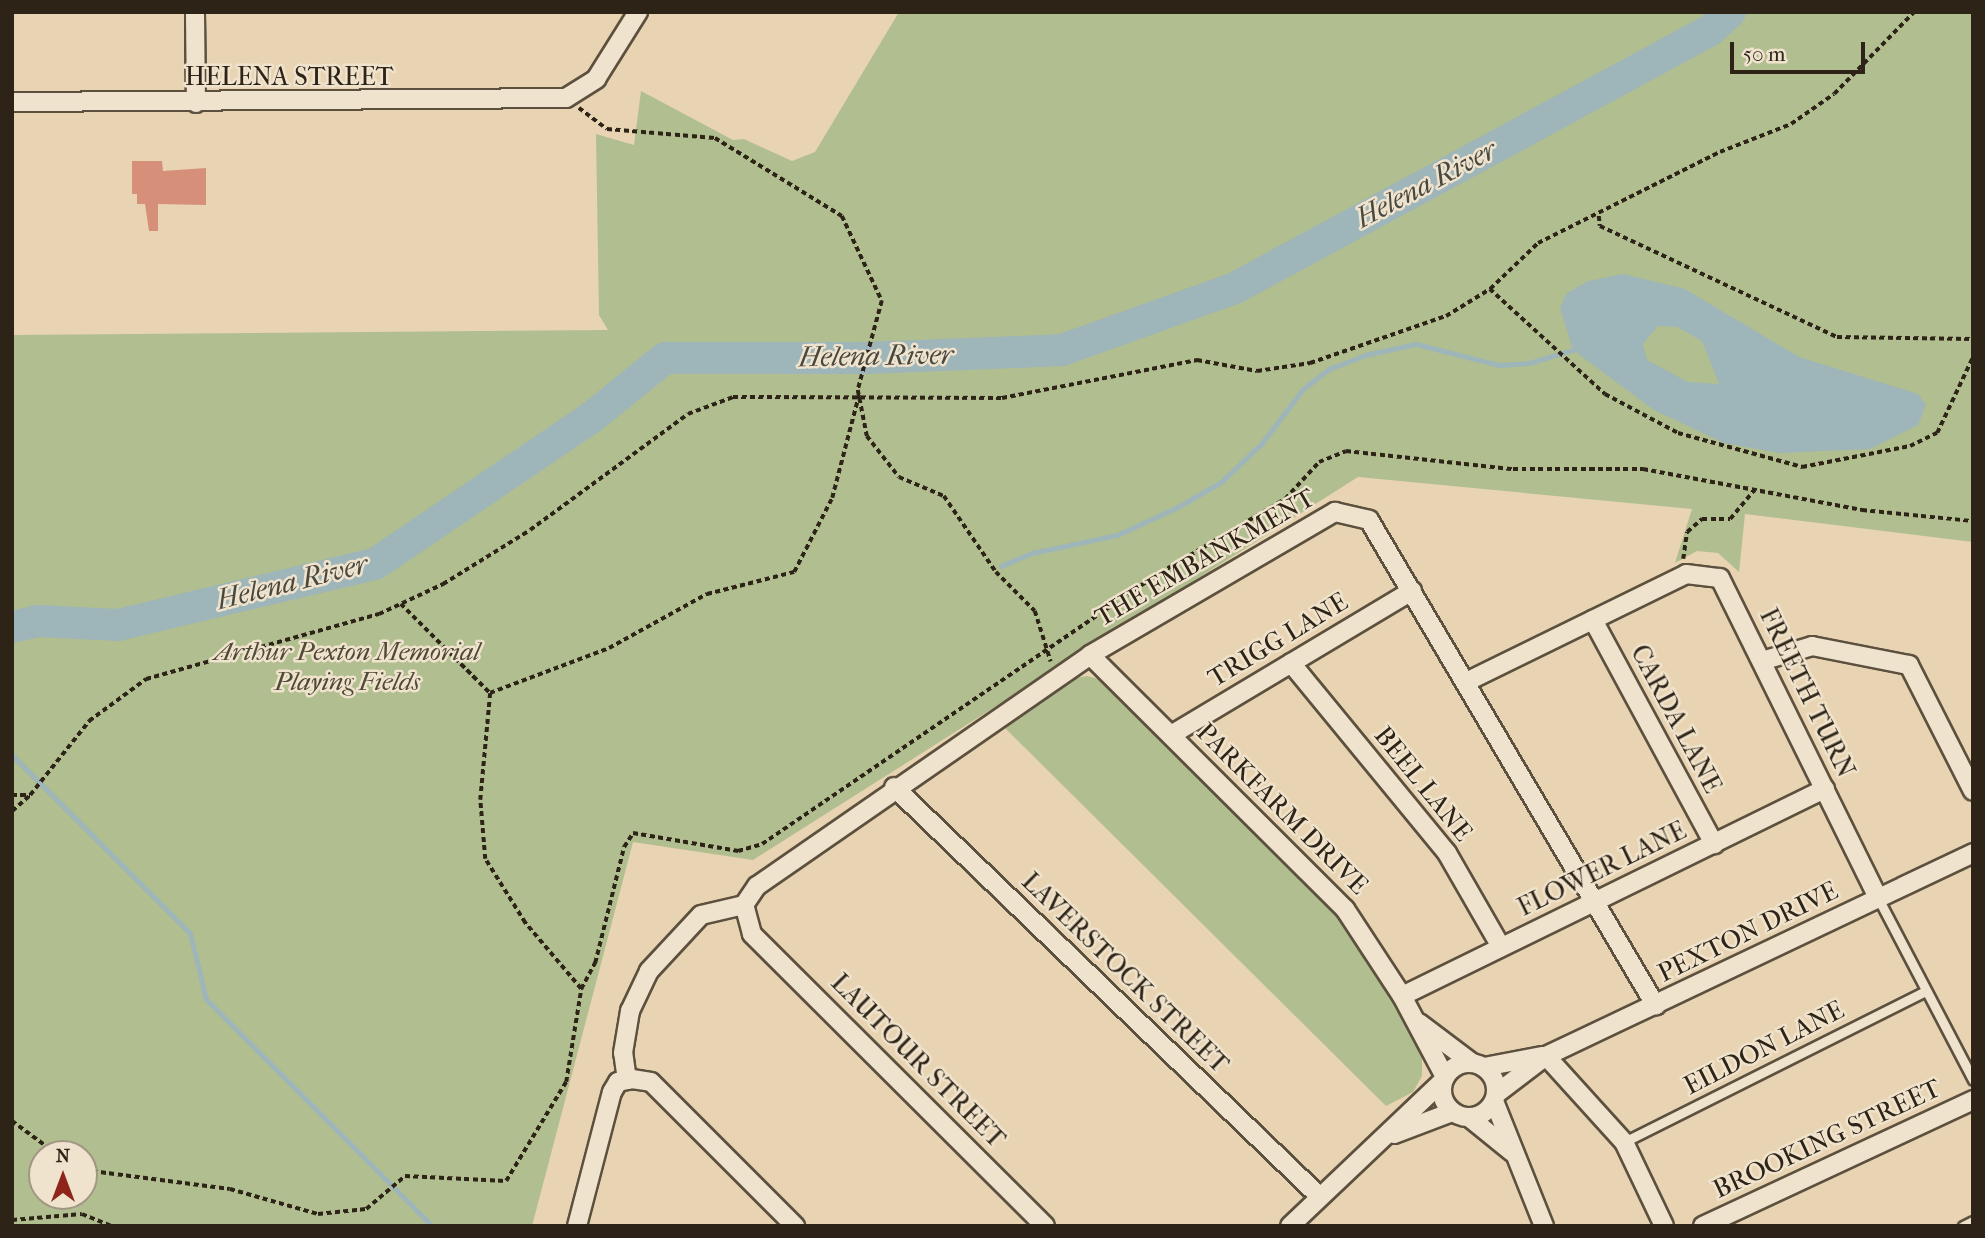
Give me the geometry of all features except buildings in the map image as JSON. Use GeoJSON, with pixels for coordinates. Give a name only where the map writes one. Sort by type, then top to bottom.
{"type":"FeatureCollection","features":[{"type":"Feature","properties":{"kind":"street"},"geometry":{"type":"LineString","coordinates":[[195,12],[196,103]]}},
{"type":"Feature","properties":{"kind":"street"},"geometry":{"type":"LineString","coordinates":[[566,98],[597,79],[638,12]]}},
{"type":"Feature","properties":{"kind":"street","name":"HELENA STREET"},"geometry":{"type":"LineString","coordinates":[[12,102],[196,103],[566,98]]}},
{"type":"Feature","properties":{"kind":"street","name":"THE EMBANKMENT"},"geometry":{"type":"LineString","coordinates":[[744,905],[757,886],[894,787],[1090,655],[1335,512],[1369,520],[1597,900],[1656,1006]]}},
{"type":"Feature","properties":{"kind":"street"},"geometry":{"type":"LineString","coordinates":[[1466,682],[1686,574]]}},
{"type":"Feature","properties":{"kind":"street","name":"FREETH TURN"},"geometry":{"type":"LineString","coordinates":[[1686,574],[1720,578],[1765,660],[1878,898]]}},
{"type":"Feature","properties":{"kind":"street","name":"TRIGG LANE"},"geometry":{"type":"LineString","coordinates":[[1171,735],[1412,591]]}},
{"type":"Feature","properties":{"kind":"street","name":"CARDA LANE"},"geometry":{"type":"LineString","coordinates":[[1593,620],[1714,844]]}},
{"type":"Feature","properties":{"kind":"street"},"geometry":{"type":"LineString","coordinates":[[1765,660],[1812,646],[1909,665],[1973,791]]}},
{"type":"Feature","properties":{"kind":"street","name":"PARKFARM DRIVE"},"geometry":{"type":"LineString","coordinates":[[1090,655],[1345,909],[1414,1018],[1444,1080],[1444,1102],[1452,1112],[1470,1118],[1514,1155]]}},
{"type":"Feature","properties":{"kind":"street","name":"BEEL LANE"},"geometry":{"type":"LineString","coordinates":[[1291,663],[1447,853],[1501,947]]}},
{"type":"Feature","properties":{"kind":"street","name":"LAVERSTOCK STREET"},"geometry":{"type":"LineString","coordinates":[[894,787],[1320,1197]]}},
{"type":"Feature","properties":{"kind":"street","name":"FLOWER LANE"},"geometry":{"type":"LineString","coordinates":[[1402,996],[1825,789]]}},
{"type":"Feature","properties":{"kind":"street","name":"PEXTON DRIVE"},"geometry":{"type":"LineString","coordinates":[[1495,1097],[1546,1056],[1973,853]]}},
{"type":"Feature","properties":{"kind":"street"},"geometry":{"type":"LineString","coordinates":[[627,1080],[623,1053],[630,1011],[649,971],[701,915],[744,905]]}},
{"type":"Feature","properties":{"kind":"street","name":"LAUTOUR STREET"},"geometry":{"type":"LineString","coordinates":[[744,905],[752,934],[1045,1226]]}},
{"type":"Feature","properties":{"kind":"street","name":"PARKFARM DRIVE"},"geometry":{"type":"LineString","coordinates":[[1414,1018],[1478,1065],[1495,1082],[1495,1097],[1514,1155],[1544,1226]]}},
{"type":"Feature","properties":{"kind":"street"},"geometry":{"type":"LineString","coordinates":[[1546,1056],[1624,1142],[1664,1226]]}},
{"type":"Feature","properties":{"kind":"street","name":"PEXTON DRIVE"},"geometry":{"type":"LineString","coordinates":[[1478,1065],[1546,1056]]}},
{"type":"Feature","properties":{"kind":"street"},"geometry":{"type":"LineString","coordinates":[[1290,1226],[1444,1080],[1478,1065]]}},
{"type":"Feature","properties":{"kind":"street"},"geometry":{"type":"LineString","coordinates":[[577,1226],[612,1092],[627,1080],[651,1082],[795,1226]]}},
{"type":"Feature","properties":{"kind":"street"},"geometry":{"type":"LineString","coordinates":[[1470,1118],[1487,1111],[1495,1097]]}},
{"type":"Feature","properties":{"kind":"street","name":"BROOKING STREET"},"geometry":{"type":"LineString","coordinates":[[1703,1226],[1973,1100]]}},
{"type":"Feature","properties":{"kind":"street"},"geometry":{"type":"LineString","coordinates":[[1385,1138],[1452,1112]]}},
{"type":"Feature","properties":{"kind":"lane","name":"FREETH TURN"},"geometry":{"type":"LineString","coordinates":[[1878,898],[1924,992],[1973,1080]]}},
{"type":"Feature","properties":{"kind":"lane","name":"EILDON LANE"},"geometry":{"type":"LineString","coordinates":[[1624,1142],[1924,992]]}},
{"type":"Feature","properties":{"kind":"lane"},"geometry":{"type":"LineString","coordinates":[[1963,1226],[1973,1221]]}},
{"type":"Feature","properties":{"kind":"path"},"geometry":{"type":"LineString","coordinates":[[12,811],[30,795],[89,721],[146,680],[401,604],[530,530],[688,414],[733,397],[859,394],[918,401],[1002,398],[1197,360],[1257,371],[1310,363],[1446,316],[1490,289],[1538,243],[1599,216],[1708,158],[1791,124],[1834,94],[1913,12]]}},
{"type":"Feature","properties":{"kind":"path"},"geometry":{"type":"LineString","coordinates":[[490,693],[609,648],[707,594],[794,572],[832,498],[876,340],[882,301],[867,260],[842,216],[715,138],[607,129],[566,98]]}},
{"type":"Feature","properties":{"kind":"path"},"geometry":{"type":"LineString","coordinates":[[1599,216],[1600,226],[1837,337],[1973,339]]}},
{"type":"Feature","properties":{"kind":"path"},"geometry":{"type":"LineString","coordinates":[[1490,289],[1605,394],[1678,433],[1802,467],[1910,446],[1937,433],[1973,357]]}},
{"type":"Feature","properties":{"kind":"path"},"geometry":{"type":"LineString","coordinates":[[859,394],[867,436],[899,477],[944,496],[996,572],[1035,611],[1058,677]]}},
{"type":"Feature","properties":{"kind":"path"},"geometry":{"type":"LineString","coordinates":[[98,1172],[230,1189],[318,1213],[366,1209],[405,1176],[506,1181],[566,1082],[580,989],[595,963],[624,847],[633,833],[738,851],[762,844],[1153,577],[1285,499],[1319,462],[1346,451],[1513,469],[1643,469],[1861,510],[1973,521]]}},
{"type":"Feature","properties":{"kind":"path"},"geometry":{"type":"LineString","coordinates":[[1686,574],[1687,532],[1702,519],[1730,519],[1755,489]]}},
{"type":"Feature","properties":{"kind":"path"},"geometry":{"type":"LineString","coordinates":[[401,604],[490,693]]}},
{"type":"Feature","properties":{"kind":"path"},"geometry":{"type":"LineString","coordinates":[[490,693],[480,800],[485,859],[525,923],[580,989]]}},
{"type":"Feature","properties":{"kind":"path"},"geometry":{"type":"LineString","coordinates":[[12,795],[30,795]]}},
{"type":"Feature","properties":{"kind":"path"},"geometry":{"type":"LineString","coordinates":[[12,1121],[38,1140]]}},
{"type":"Feature","properties":{"kind":"path"},"geometry":{"type":"LineString","coordinates":[[12,1220],[82,1214],[111,1226]]}},
{"type":"Feature","properties":{"kind":"green space","name":"Arthur Pexton Memorial Playing Fields"},"geometry":{"type":"Polygon","coordinates":[[[899,12],[1973,12],[1973,542],[1745,514],[1739,572],[1718,553],[1697,551],[1675,563],[1692,509],[1358,477],[753,860],[633,842],[532,1226],[12,1226],[12,335],[608,330],[599,315],[596,134],[634,145],[641,91],[733,140],[744,139],[792,161],[815,152],[899,12]]]}},
{"type":"Feature","properties":{"kind":"green space"},"geometry":{"type":"Polygon","coordinates":[[[1087,676],[1103,680],[1349,928],[1422,1051],[1422,1076],[1413,1092],[1386,1106],[1003,726],[1071,679],[1087,676]]]}},
{"type":"Feature","properties":{"kind":"water"},"geometry":{"type":"Polygon","coordinates":[[[1623,274],[1685,289],[1799,357],[1918,394],[1926,405],[1918,425],[1870,449],[1779,453],[1724,443],[1654,410],[1573,350],[1560,308],[1566,294],[1588,281],[1623,274]],[[1658,326],[1643,344],[1647,360],[1688,382],[1719,384],[1702,341],[1677,327],[1658,326]]]}},
{"type":"Feature","properties":{"kind":"waterway","name":"Helena River"},"geometry":{"type":"LineString","coordinates":[[12,627],[37,621],[118,625],[375,564],[592,417],[665,358],[866,358],[1062,350],[1235,288],[1709,31],[1730,12]]}},
{"type":"Feature","properties":{"kind":"waterway"},"geometry":{"type":"LineString","coordinates":[[1001,566],[1032,553],[1117,535],[1178,507],[1221,482],[1261,444],[1303,389],[1329,369],[1365,355],[1416,344],[1499,365],[1529,363],[1573,350]]}},
{"type":"Feature","properties":{"kind":"waterway"},"geometry":{"type":"LineString","coordinates":[[12,755],[190,933],[206,999],[432,1226]]}}]}
